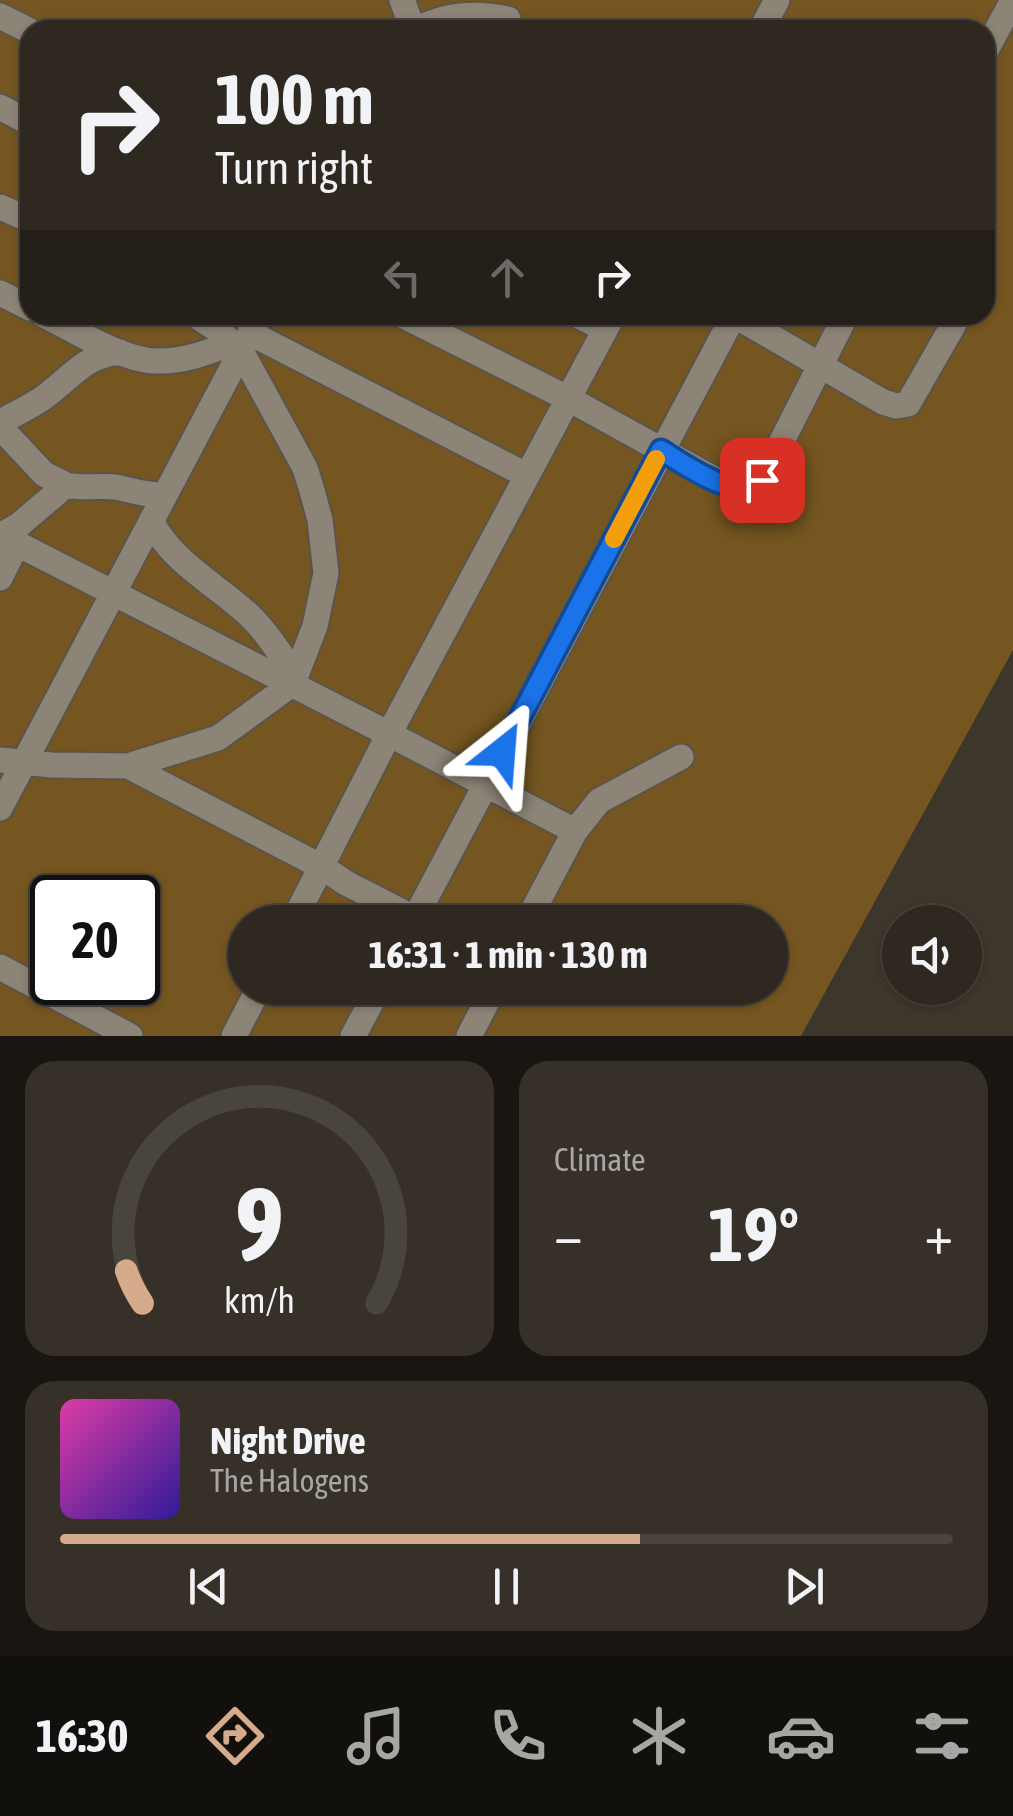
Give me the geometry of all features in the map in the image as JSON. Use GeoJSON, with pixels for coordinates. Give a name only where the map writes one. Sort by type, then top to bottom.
{"type":"FeatureCollection","features":[{"type":"Feature","properties":{"kind":"lane"},"geometry":{"type":"LineString","coordinates":[[472,0],[511,20]]}},
{"type":"Feature","properties":{"kind":"lane"},"geometry":{"type":"LineString","coordinates":[[995,33],[1012,0]]}},
{"type":"Feature","properties":{"kind":"lane"},"geometry":{"type":"LineString","coordinates":[[444,20],[482,14],[504,20]]}},
{"type":"Feature","properties":{"kind":"lane"},"geometry":{"type":"LineString","coordinates":[[65,325],[120,352],[150,361],[202,354],[246,335]]}},
{"type":"Feature","properties":{"kind":"lane"},"geometry":{"type":"LineString","coordinates":[[210,325],[246,335],[526,475]]}},
{"type":"Feature","properties":{"kind":"lane"},"geometry":{"type":"LineString","coordinates":[[422,325],[569,398],[699,473],[724,485],[750,488],[762,480],[841,325]]}},
{"type":"Feature","properties":{"kind":"lane"},"geometry":{"type":"LineString","coordinates":[[302,905],[607,325]]}},
{"type":"Feature","properties":{"kind":"lane"},"geometry":{"type":"LineString","coordinates":[[424,905],[729,325]]}},
{"type":"Feature","properties":{"kind":"lane"},"geometry":{"type":"LineString","coordinates":[[752,325],[896,406],[908,404],[954,325]]}},
{"type":"Feature","properties":{"kind":"lane"},"geometry":{"type":"LineString","coordinates":[[3,795],[12,762],[113,593],[246,335]]}},
{"type":"Feature","properties":{"kind":"lane"},"geometry":{"type":"LineString","coordinates":[[12,762],[128,766],[218,738],[294,680],[315,626],[326,572],[320,520],[305,468],[246,335]]}},
{"type":"Feature","properties":{"kind":"lane"},"geometry":{"type":"LineString","coordinates":[[120,352],[106,353],[81,366],[46,396],[0,424],[44,474],[66,485],[164,495]]}},
{"type":"Feature","properties":{"kind":"lane"},"geometry":{"type":"LineString","coordinates":[[0,578],[6,539],[66,485]]}},
{"type":"Feature","properties":{"kind":"lane"},"geometry":{"type":"LineString","coordinates":[[151,522],[181,558],[248,614],[294,680]]}},
{"type":"Feature","properties":{"kind":"lane"},"geometry":{"type":"LineString","coordinates":[[6,539],[294,680],[574,831]]}},
{"type":"Feature","properties":{"kind":"lane"},"geometry":{"type":"LineString","coordinates":[[535,905],[574,831],[599,801],[680,757]]}},
{"type":"Feature","properties":{"kind":"lane"},"geometry":{"type":"LineString","coordinates":[[128,766],[388,905]]}},
{"type":"Feature","properties":{"kind":"lane"},"geometry":{"type":"LineString","coordinates":[[0,967],[130,1036]]}},
{"type":"Feature","properties":{"kind":"lane"},"geometry":{"type":"LineString","coordinates":[[234,1036],[251,1005]]}},
{"type":"Feature","properties":{"kind":"lane"},"geometry":{"type":"LineString","coordinates":[[353,1036],[369,1005]]}},
{"type":"Feature","properties":{"kind":"lane"},"geometry":{"type":"LineString","coordinates":[[468,1036],[485,1005]]}},
{"type":"Feature","properties":{"kind":"shaded area"},"geometry":{"type":"Polygon","coordinates":[[[0,0],[1013,0],[1013,650],[801,1036],[0,1036],[0,0]]]}},
{"type":"Feature","properties":{"kind":"slow traffic"},"geometry":{"type":"LineString","coordinates":[[614,539],[656,459]]}},
{"type":"Feature","properties":{"kind":"route"},"geometry":{"type":"LineString","coordinates":[[502,752],[661,450],[724,485],[750,488],[762,480]]}}]}
